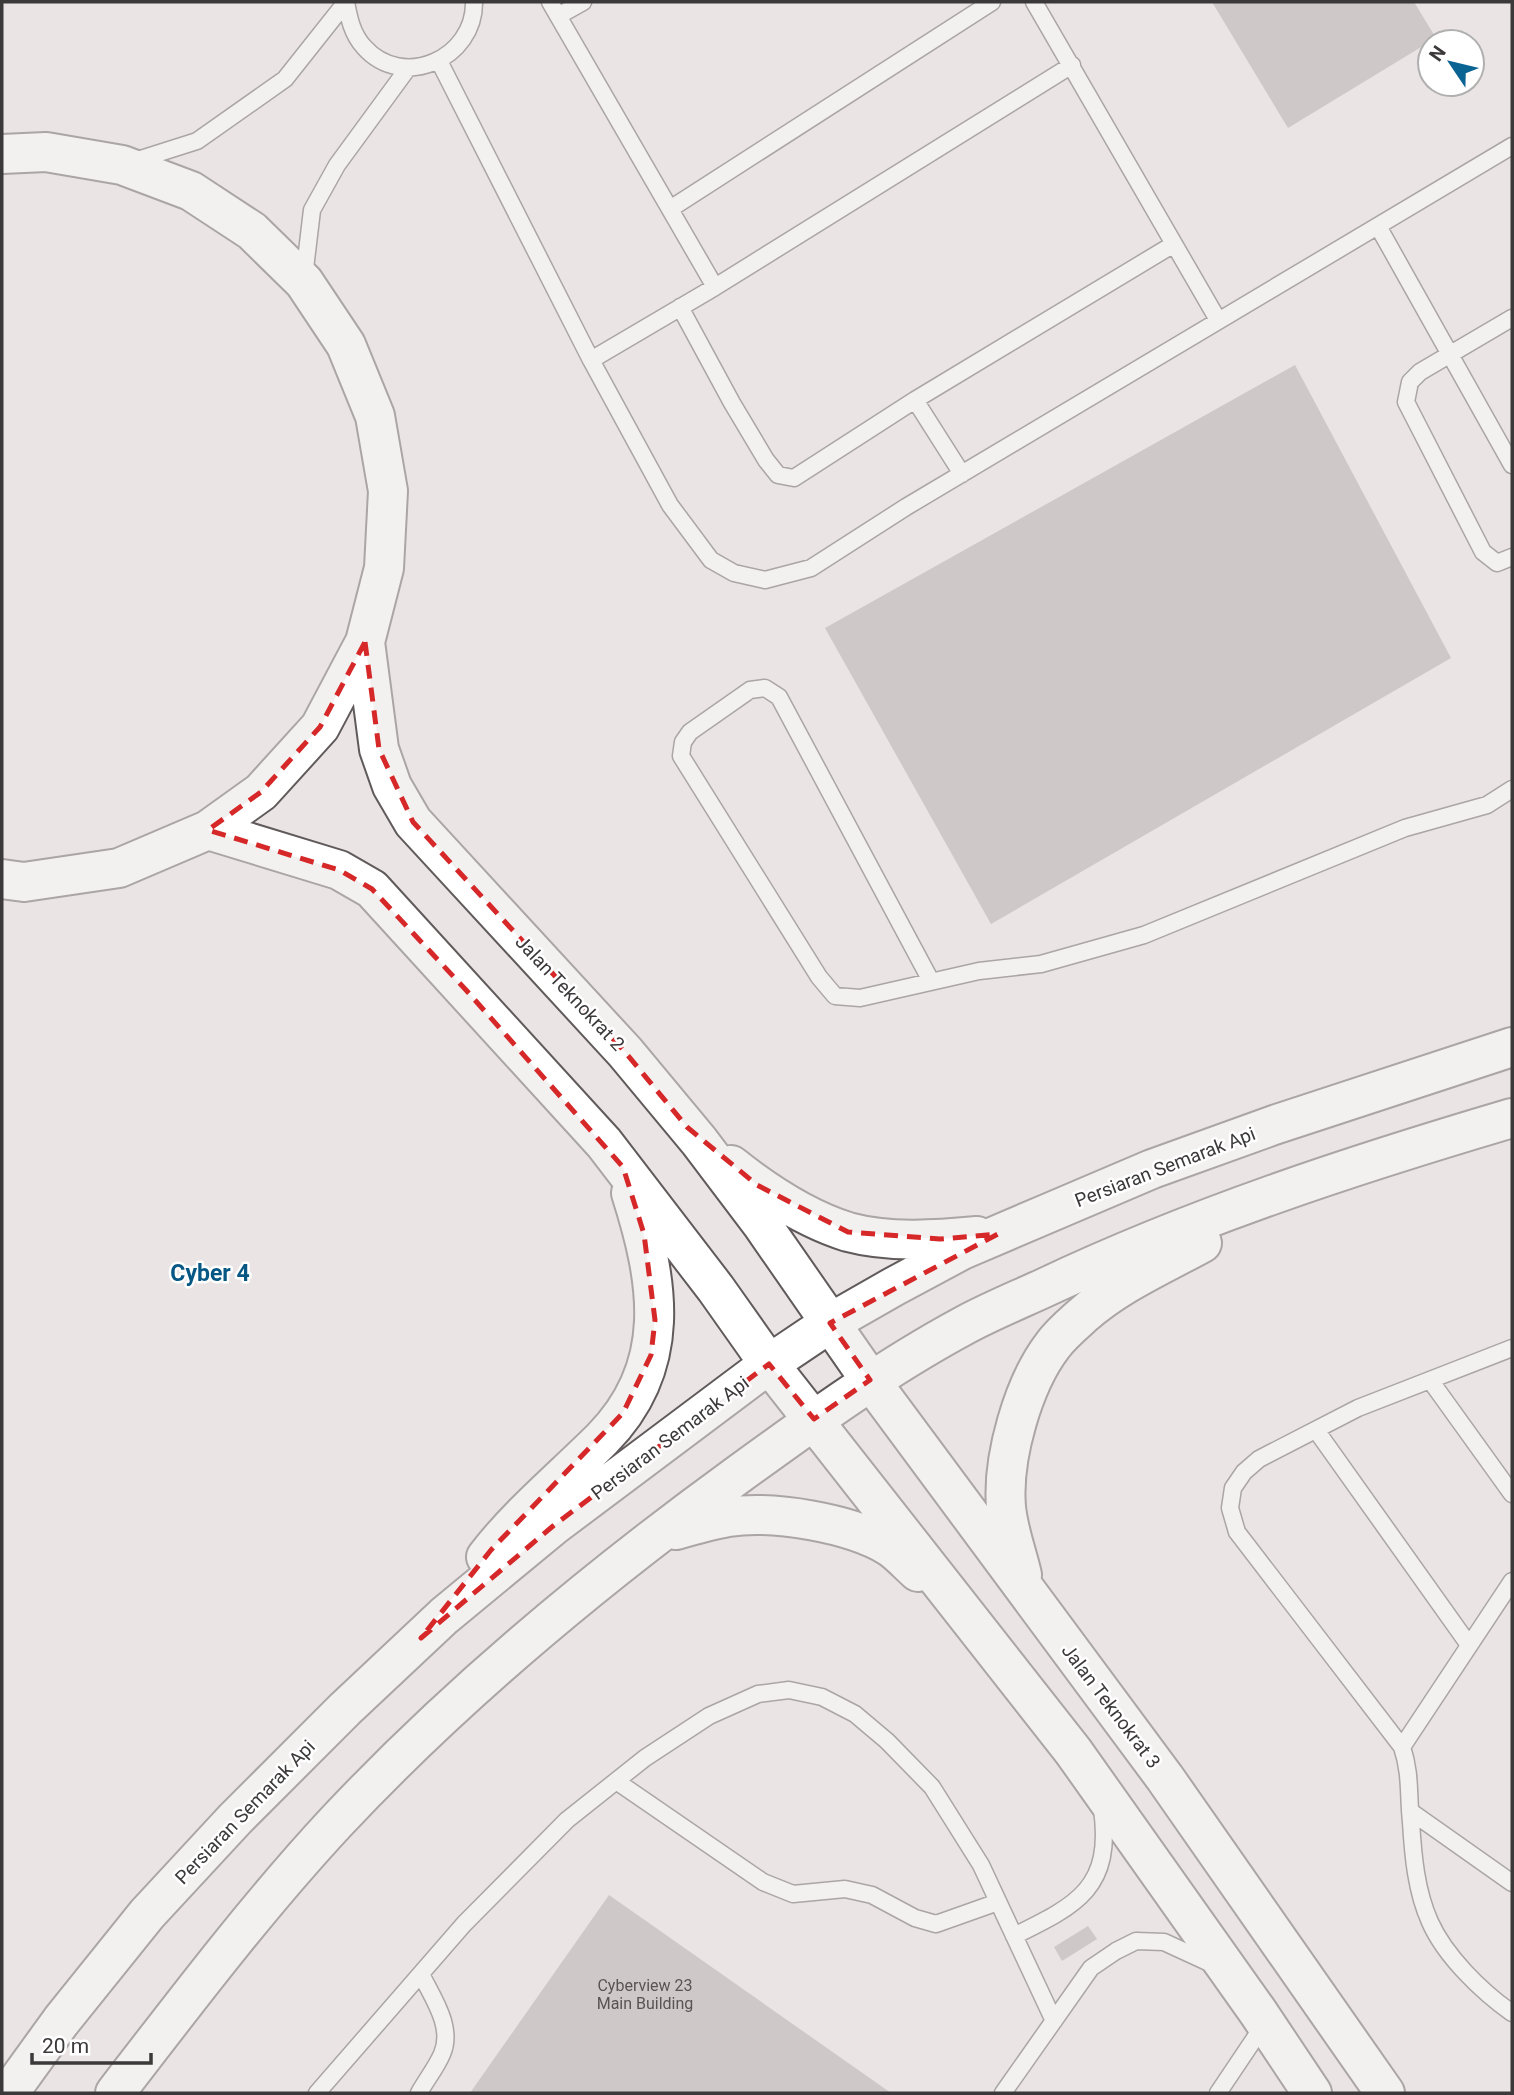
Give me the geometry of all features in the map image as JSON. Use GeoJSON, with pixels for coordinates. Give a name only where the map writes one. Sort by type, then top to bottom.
{"type":"FeatureCollection","features":[{"type":"Feature","properties":{"kind":"main road"},"geometry":{"type":"LineString","coordinates":[[2,154],[46,152],[122,165],[191,191],[252,230],[304,282],[346,345],[375,416],[388,491],[384,568],[365,642],[320,727],[261,792],[208,830],[119,868],[24,882],[2,879]]}},
{"type":"Feature","properties":{"kind":"main road","name":"Jalan Teknokrat 2"},"geometry":{"type":"LineString","coordinates":[[365,642],[379,749],[392,786],[414,822],[625,1052],[761,1223],[830,1323]]}},
{"type":"Feature","properties":{"kind":"main road"},"geometry":{"type":"LineString","coordinates":[[208,830],[339,870],[372,889],[604,1143],[716,1289],[769,1364],[1100,1789],[1312,2093]]}},
{"type":"Feature","properties":{"kind":"main road","name":"Persiaran Semarak Api"},"geometry":{"type":"LineString","coordinates":[[9,2093],[61,2021],[147,1914],[234,1819],[421,1638],[553,1526],[769,1364],[830,1323],[893,1287],[999,1234],[1152,1169],[1275,1125],[1512,1048]]}},
{"type":"Feature","properties":{"kind":"main road"},"geometry":{"type":"LineString","coordinates":[[687,1127],[757,1185],[795,1208],[848,1232],[878,1237],[928,1239],[999,1234]]}},
{"type":"Feature","properties":{"kind":"main road"},"geometry":{"type":"LineString","coordinates":[[116,2093],[245,1927],[336,1822],[428,1731],[652,1537],[870,1380],[966,1324],[1086,1268],[1179,1229],[1441,1139],[1506,1129]]}},
{"type":"Feature","properties":{"kind":"main road"},"geometry":{"type":"LineString","coordinates":[[421,1638],[491,1550],[527,1510],[604,1437],[638,1390],[651,1354],[655,1320],[652,1274],[644,1234],[623,1167]]}},
{"type":"Feature","properties":{"kind":"main road"},"geometry":{"type":"LineString","coordinates":[[1027,1593],[1006,1507],[1007,1474],[1023,1402],[1053,1345],[1083,1314],[1118,1289],[1324,1177]]}},
{"type":"Feature","properties":{"kind":"main road","name":"Jalan Teknokrat 3"},"geometry":{"type":"LineString","coordinates":[[830,1323],[1166,1778],[1385,2093]]}},
{"type":"Feature","properties":{"kind":"main road"},"geometry":{"type":"LineString","coordinates":[[652,1537],[728,1517],[766,1515],[808,1520],[852,1531],[890,1547],[963,1610]]}},
{"type":"Feature","properties":{"kind":"lane"},"geometry":{"type":"LineString","coordinates":[[346,2],[351,26],[364,48],[383,62],[408,68],[439,61],[461,43],[474,17],[474,2]]}},
{"type":"Feature","properties":{"kind":"lane"},"geometry":{"type":"LineString","coordinates":[[122,165],[197,141],[285,79],[346,2]]}},
{"type":"Feature","properties":{"kind":"lane"},"geometry":{"type":"LineString","coordinates":[[583,2],[554,9],[715,287]]}},
{"type":"Feature","properties":{"kind":"lane"},"geometry":{"type":"LineString","coordinates":[[670,209],[991,2]]}},
{"type":"Feature","properties":{"kind":"lane"},"geometry":{"type":"LineString","coordinates":[[1034,2],[1218,320]]}},
{"type":"Feature","properties":{"kind":"lane"},"geometry":{"type":"LineString","coordinates":[[439,61],[591,360],[670,505],[711,560],[734,573],[765,580],[811,568],[962,474],[1512,146]]}},
{"type":"Feature","properties":{"kind":"lane"},"geometry":{"type":"LineString","coordinates":[[591,360],[715,287],[1072,65]]}},
{"type":"Feature","properties":{"kind":"lane"},"geometry":{"type":"LineString","coordinates":[[304,282],[312,210],[337,165],[408,68]]}},
{"type":"Feature","properties":{"kind":"lane"},"geometry":{"type":"LineString","coordinates":[[1378,228],[1512,465]]}},
{"type":"Feature","properties":{"kind":"lane"},"geometry":{"type":"LineString","coordinates":[[680,307],[766,460],[778,475],[794,478],[915,400],[1174,244]]}},
{"type":"Feature","properties":{"kind":"lane"},"geometry":{"type":"LineString","coordinates":[[1512,318],[1420,372],[1410,382],[1406,402],[1483,552],[1497,563],[1512,557]]}},
{"type":"Feature","properties":{"kind":"lane"},"geometry":{"type":"LineString","coordinates":[[915,400],[962,474]]}},
{"type":"Feature","properties":{"kind":"lane"},"geometry":{"type":"LineString","coordinates":[[931,981],[779,697],[765,688],[750,690],[690,732],[683,742],[681,757],[819,977],[835,996],[860,998],[979,971],[1041,964],[1144,935],[1405,828],[1487,805],[1512,789]]}},
{"type":"Feature","properties":{"kind":"lane"},"geometry":{"type":"LineString","coordinates":[[1512,1348],[1358,1408],[1259,1459],[1244,1472],[1233,1488],[1230,1508],[1237,1532],[1402,1747],[1409,1769],[1410,1811],[1419,1887],[1430,1923],[1467,1973],[1497,2003],[1512,2013]]}},
{"type":"Feature","properties":{"kind":"lane"},"geometry":{"type":"LineString","coordinates":[[1430,1380],[1512,1494]]}},
{"type":"Feature","properties":{"kind":"lane"},"geometry":{"type":"LineString","coordinates":[[1316,1430],[1469,1645]]}},
{"type":"Feature","properties":{"kind":"lane"},"geometry":{"type":"LineString","coordinates":[[1402,1747],[1512,1581]]}},
{"type":"Feature","properties":{"kind":"lane"},"geometry":{"type":"LineString","coordinates":[[317,2093],[464,1924],[567,1820],[645,1758],[709,1716],[758,1694],[789,1690],[822,1697],[855,1714],[887,1741],[932,1787],[981,1865],[1054,2021]]}},
{"type":"Feature","properties":{"kind":"lane"},"geometry":{"type":"LineString","coordinates":[[616,1781],[763,1882],[793,1894],[845,1889],[872,1895],[915,1918],[936,1924],[998,1902]]}},
{"type":"Feature","properties":{"kind":"lane"},"geometry":{"type":"LineString","coordinates":[[1014,1936],[1056,1915],[1092,1885],[1103,1862],[1106,1833],[1100,1789]]}},
{"type":"Feature","properties":{"kind":"lane"},"geometry":{"type":"LineString","coordinates":[[1410,1811],[1512,1883]]}},
{"type":"Feature","properties":{"kind":"lane"},"geometry":{"type":"LineString","coordinates":[[1003,2093],[1091,1968],[1116,1951],[1136,1941],[1164,1942],[1229,1972]]}},
{"type":"Feature","properties":{"kind":"lane"},"geometry":{"type":"LineString","coordinates":[[419,2093],[443,2052],[445,2036],[443,2018],[421,1974]]}},
{"type":"Feature","properties":{"kind":"lane"},"geometry":{"type":"LineString","coordinates":[[1218,2093],[1265,2023]]}},
{"type":"Feature","properties":{"kind":"highlighted area"},"geometry":{"type":"Polygon","coordinates":[[[365,642],[379,749],[413,822],[625,1052],[687,1127],[757,1185],[848,1232],[940,1239],[998,1234],[830,1323],[870,1380],[814,1419],[769,1364],[553,1526],[421,1638],[491,1550],[623,1413],[651,1355],[655,1320],[644,1234],[623,1167],[466,990],[372,889],[339,870],[208,830],[261,792],[320,727],[365,642]]]}},
{"type":"Feature","properties":{"kind":"building"},"geometry":{"type":"Polygon","coordinates":[[[1212,2],[1414,2],[1430,28],[1416,28],[1416,50],[1288,128],[1212,2]]]}},
{"type":"Feature","properties":{"kind":"building"},"geometry":{"type":"Polygon","coordinates":[[[1295,365],[1451,658],[991,924],[825,628],[1295,365]]]}},
{"type":"Feature","properties":{"kind":"building"},"geometry":{"type":"Polygon","coordinates":[[[609,1895],[891,2093],[470,2093],[609,1895]]]}},
{"type":"Feature","properties":{"kind":"building"},"geometry":{"type":"Polygon","coordinates":[[[1088,1926],[1097,1939],[1062,1961],[1054,1947],[1088,1926]]]}},
{"type":"Feature","properties":{"kind":"district","name":"Cyber 4"},"geometry":{"type":"Point","coordinates":[210,1273]}}]}
